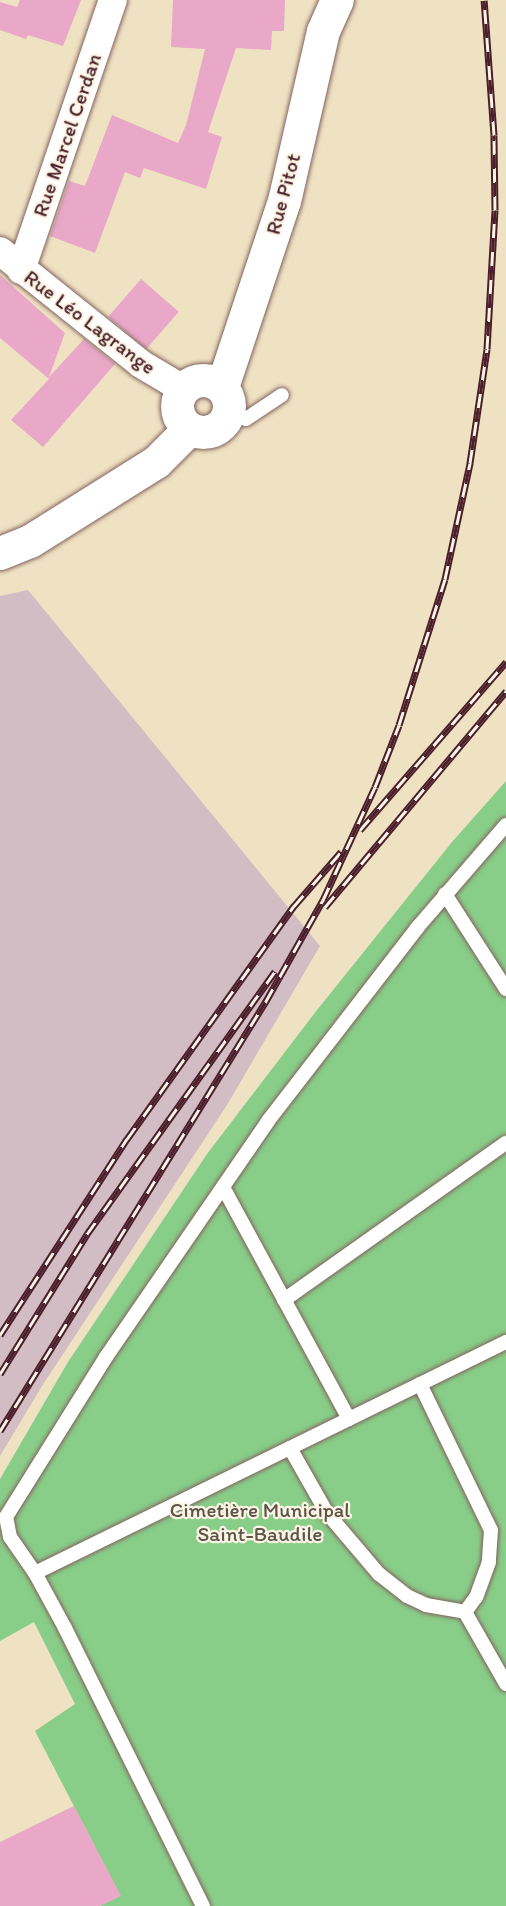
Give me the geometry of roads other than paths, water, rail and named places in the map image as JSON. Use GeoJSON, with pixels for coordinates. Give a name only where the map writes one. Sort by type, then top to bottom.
{"type":"FeatureCollection","features":[{"type":"Feature","properties":{"kind":"street","name":"Rue Marcel Cerdan"},"geometry":{"type":"LineString","coordinates":[[21,270],[113,0]]}},
{"type":"Feature","properties":{"kind":"street","name":"Rue Pitot"},"geometry":{"type":"LineString","coordinates":[[189,429],[198,432],[214,430],[227,419],[225,399],[244,326],[284,201],[323,31],[337,0]]}},
{"type":"Feature","properties":{"kind":"street","name":"Rue Léo Lagrange"},"geometry":{"type":"LineString","coordinates":[[0,251],[141,364],[183,389]]}},
{"type":"Feature","properties":{"kind":"street"},"geometry":{"type":"LineString","coordinates":[[0,553],[30,541],[156,462],[189,429],[178,416],[177,406],[183,389],[197,380],[206,380],[225,399]]}},
{"type":"Feature","properties":{"kind":"lane"},"geometry":{"type":"LineString","coordinates":[[225,399],[246,419],[282,395]]}},
{"type":"Feature","properties":{"kind":"lane"},"geometry":{"type":"LineString","coordinates":[[203,1906],[65,1628],[35,1573],[10,1537],[6,1525],[8,1510],[106,1357],[268,1121],[445,894],[506,825]]}},
{"type":"Feature","properties":{"kind":"lane"},"geometry":{"type":"LineString","coordinates":[[445,894],[506,989]]}},
{"type":"Feature","properties":{"kind":"lane"},"geometry":{"type":"LineString","coordinates":[[284,1300],[506,1143]]}},
{"type":"Feature","properties":{"kind":"lane"},"geometry":{"type":"LineString","coordinates":[[223,1187],[349,1419]]}},
{"type":"Feature","properties":{"kind":"lane"},"geometry":{"type":"LineString","coordinates":[[35,1573],[506,1342]]}},
{"type":"Feature","properties":{"kind":"lane"},"geometry":{"type":"LineString","coordinates":[[420,1384],[491,1530],[489,1562],[477,1597],[465,1612]]}},
{"type":"Feature","properties":{"kind":"lane"},"geometry":{"type":"LineString","coordinates":[[290,1448],[327,1513],[341,1532],[392,1586],[426,1605],[465,1612]]}},
{"type":"Feature","properties":{"kind":"lane"},"geometry":{"type":"LineString","coordinates":[[465,1612],[506,1684]]}},
{"type":"Feature","properties":{"kind":"railway"},"geometry":{"type":"LineString","coordinates":[[0,1431],[266,1001],[323,900],[375,787],[399,725],[445,579],[470,463],[487,349],[495,210],[494,135],[484,0]]}},
{"type":"Feature","properties":{"kind":"railway"},"geometry":{"type":"LineString","coordinates":[[360,830],[506,662]]}},
{"type":"Feature","properties":{"kind":"railway"},"geometry":{"type":"LineString","coordinates":[[325,907],[506,691]]}},
{"type":"Feature","properties":{"kind":"railway"},"geometry":{"type":"LineString","coordinates":[[0,1335],[127,1139],[294,906],[341,852]]}},
{"type":"Feature","properties":{"kind":"railway"},"geometry":{"type":"LineString","coordinates":[[0,1374],[87,1234],[275,971]]}},
{"type":"Feature","properties":{"kind":"park label","name":"Cimetière Municipal Saint-Baudile"},"geometry":{"type":"Point","coordinates":[260,1522]}}]}
